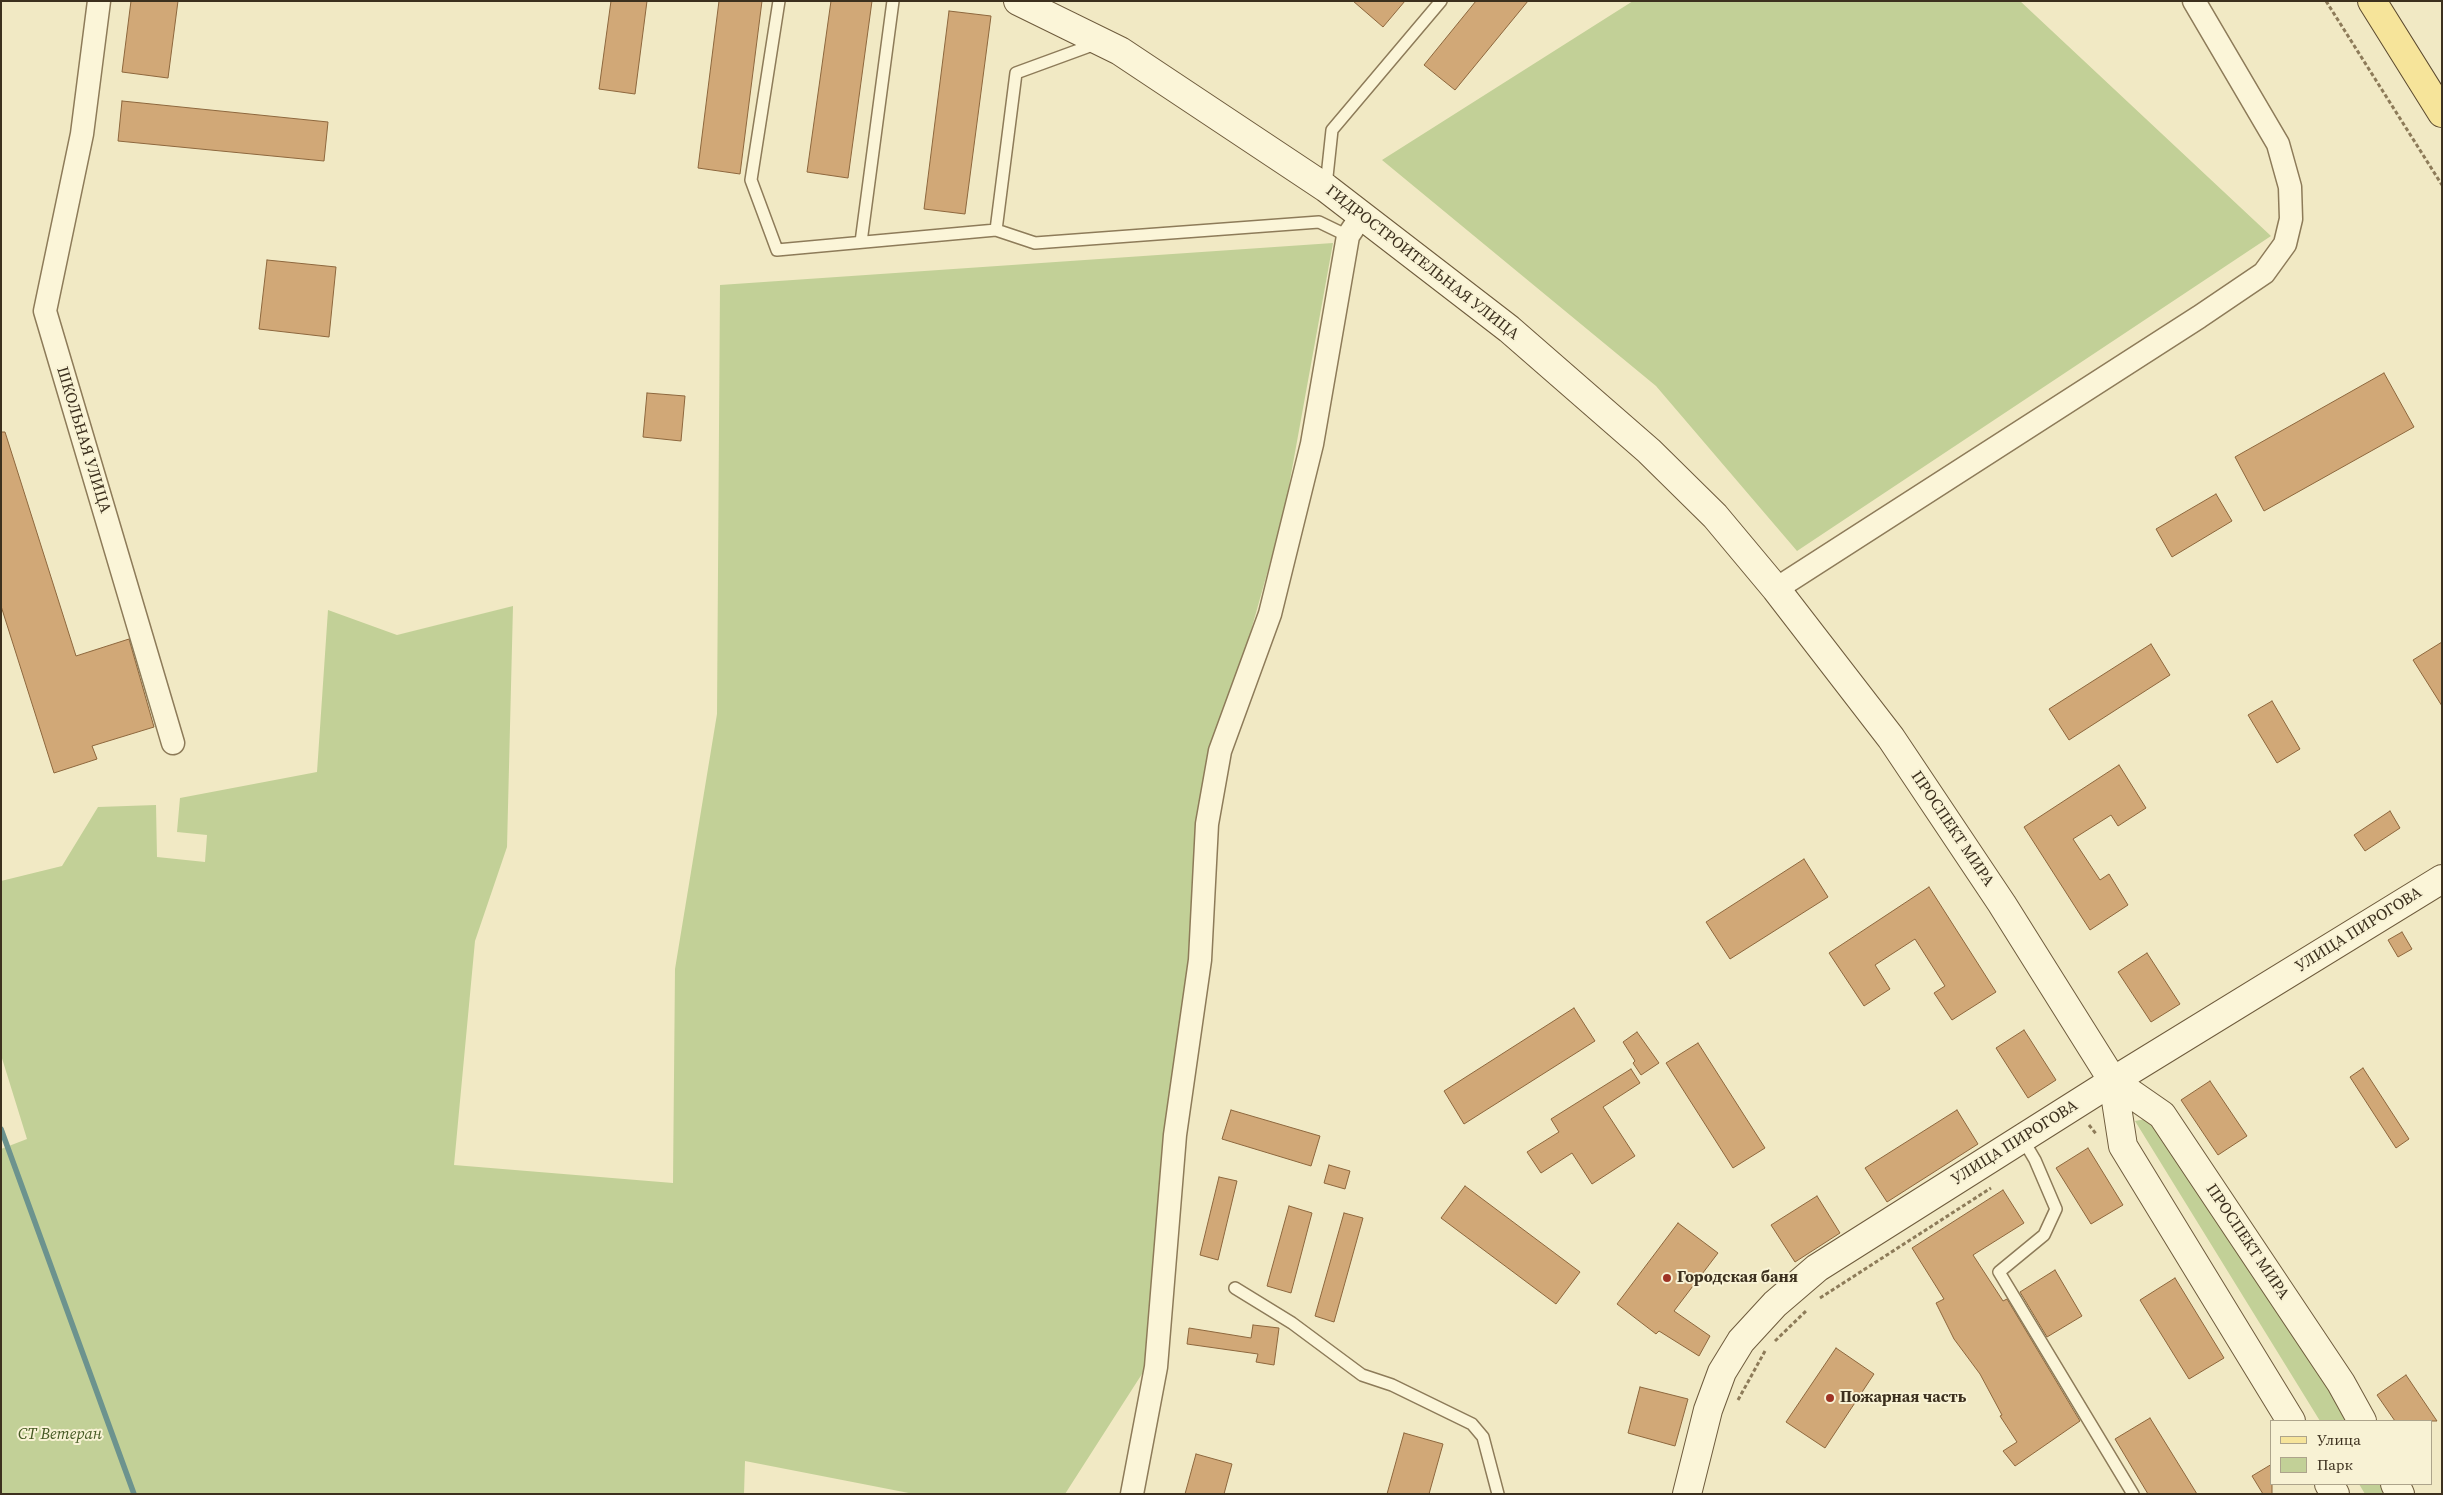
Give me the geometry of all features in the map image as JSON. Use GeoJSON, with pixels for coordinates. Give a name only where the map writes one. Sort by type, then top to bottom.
{"type":"FeatureCollection","features":[{"type":"Feature","properties":{"kind":"main road"},"geometry":{"type":"LineString","coordinates":[[2372,1],[2442,113]]}},
{"type":"Feature","properties":{"kind":"street","name":"ШКОЛЬНАЯ УЛИЦА"},"geometry":{"type":"LineString","coordinates":[[99,1],[82,134],[45,311],[173,743]]}},
{"type":"Feature","properties":{"kind":"street","name":"ГИДРОСТРОИТЕЛЬНАЯ УЛИЦА"},"geometry":{"type":"LineString","coordinates":[[1018,1],[1120,51],[1326,188],[1355,226],[1508,329],[1649,451],[1715,516],[1776,589]]}},
{"type":"Feature","properties":{"kind":"street"},"geometry":{"type":"LineString","coordinates":[[1776,589],[2199,317],[2264,273],[2285,244],[2291,219],[2290,187],[2278,144],[2194,1]]}},
{"type":"Feature","properties":{"kind":"street"},"geometry":{"type":"LineString","coordinates":[[1132,1494],[1156,1367],[1175,1135],[1200,960],[1207,824],[1220,751],[1270,614],[1312,444],[1355,226]]}},
{"type":"Feature","properties":{"kind":"street","name":"ПРОСПЕКТ МИРА"},"geometry":{"type":"LineString","coordinates":[[1776,589],[1891,738],[2002,904],[2113,1081],[2162,1115],[2341,1383],[2361,1420]]}},
{"type":"Feature","properties":{"kind":"street","name":"УЛИЦА ПИРОГОВА"},"geometry":{"type":"LineString","coordinates":[[1687,1494],[1708,1410],[1722,1372],[1741,1342],[1775,1304],[1817,1268],[2113,1081],[2442,879]]}},
{"type":"Feature","properties":{"kind":"street","name":"ПРОСПЕКТ МИРА"},"geometry":{"type":"LineString","coordinates":[[2113,1081],[2123,1146],[2290,1420]]}},
{"type":"Feature","properties":{"kind":"lane"},"geometry":{"type":"LineString","coordinates":[[779,1],[751,180],[777,250],[996,230],[1035,243],[1319,222],[1355,226]]}},
{"type":"Feature","properties":{"kind":"lane"},"geometry":{"type":"LineString","coordinates":[[861,242],[893,1]]}},
{"type":"Feature","properties":{"kind":"lane"},"geometry":{"type":"LineString","coordinates":[[1326,188],[1332,130],[1441,1]]}},
{"type":"Feature","properties":{"kind":"lane"},"geometry":{"type":"LineString","coordinates":[[996,230],[1016,73],[1102,42]]}},
{"type":"Feature","properties":{"kind":"lane"},"geometry":{"type":"LineString","coordinates":[[2022,1138],[2035,1160],[2056,1210],[2044,1235],[1998,1272],[2133,1494]]}},
{"type":"Feature","properties":{"kind":"lane"},"geometry":{"type":"LineString","coordinates":[[1235,1288],[1292,1323],[1362,1375],[1392,1385],[1472,1424],[1483,1437],[1498,1494]]}},
{"type":"Feature","properties":{"kind":"path"},"geometry":{"type":"LineString","coordinates":[[2326,1],[2442,185]]}},
{"type":"Feature","properties":{"kind":"green space"},"geometry":{"type":"Polygon","coordinates":[[[1633,1],[2020,1],[2271,236],[1797,551],[1656,386],[1382,160],[1633,1]]]}},
{"type":"Feature","properties":{"kind":"green space","name":"СТ Ветеран"},"geometry":{"type":"Polygon","coordinates":[[[1333,243],[1284,513],[1204,798],[1149,1363],[1065,1494],[914,1494],[745,1461],[744,1494],[1,1494],[1,1149],[27,1139],[1,1055],[1,881],[62,866],[98,807],[156,805],[157,857],[205,862],[207,835],[177,832],[180,798],[317,772],[328,610],[397,635],[513,606],[507,847],[475,941],[454,1165],[673,1183],[675,969],[717,714],[720,285],[1333,243]]]}},
{"type":"Feature","properties":{"kind":"green space"},"geometry":{"type":"Polygon","coordinates":[[[2156,1117],[2351,1420],[2319,1420],[2135,1121],[2156,1117]]]}},
{"type":"Feature","properties":{"kind":"green space"},"geometry":{"type":"Polygon","coordinates":[[[2360,1485],[2387,1485],[2392,1494],[2365,1494],[2360,1485]]]}},
{"type":"Feature","properties":{"kind":"building"},"geometry":{"type":"Polygon","coordinates":[[[131,1],[178,1],[168,78],[122,72],[131,1]]]}},
{"type":"Feature","properties":{"kind":"building"},"geometry":{"type":"Polygon","coordinates":[[[611,1],[647,1],[635,94],[599,89],[611,1]]]}},
{"type":"Feature","properties":{"kind":"building"},"geometry":{"type":"Polygon","coordinates":[[[719,1],[762,1],[740,174],[698,168],[719,1]]]}},
{"type":"Feature","properties":{"kind":"building"},"geometry":{"type":"Polygon","coordinates":[[[831,1],[872,1],[848,178],[807,172],[831,1]]]}},
{"type":"Feature","properties":{"kind":"building"},"geometry":{"type":"Polygon","coordinates":[[[1353,1],[1405,1],[1383,27],[1353,1]]]}},
{"type":"Feature","properties":{"kind":"building"},"geometry":{"type":"Polygon","coordinates":[[[1476,1],[1528,1],[1455,90],[1424,65],[1476,1]]]}},
{"type":"Feature","properties":{"kind":"building"},"geometry":{"type":"Polygon","coordinates":[[[949,11],[991,16],[965,214],[924,209],[949,11]]]}},
{"type":"Feature","properties":{"kind":"building"},"geometry":{"type":"Polygon","coordinates":[[[122,101],[328,122],[324,161],[118,141],[122,101]]]}},
{"type":"Feature","properties":{"kind":"building"},"geometry":{"type":"Polygon","coordinates":[[[267,260],[336,267],[329,337],[259,329],[267,260]]]}},
{"type":"Feature","properties":{"kind":"building"},"geometry":{"type":"Polygon","coordinates":[[[2384,373],[2414,427],[2264,511],[2235,457],[2384,373]]]}},
{"type":"Feature","properties":{"kind":"building"},"geometry":{"type":"Polygon","coordinates":[[[647,393],[685,396],[681,441],[643,437],[647,393]]]}},
{"type":"Feature","properties":{"kind":"building"},"geometry":{"type":"Polygon","coordinates":[[[1,432],[5,432],[76,656],[129,639],[154,727],[92,746],[97,759],[54,773],[1,606],[1,432]]]}},
{"type":"Feature","properties":{"kind":"building"},"geometry":{"type":"Polygon","coordinates":[[[2216,494],[2232,521],[2172,557],[2156,529],[2216,494]]]}},
{"type":"Feature","properties":{"kind":"building"},"geometry":{"type":"Polygon","coordinates":[[[2442,642],[2442,706],[2413,660],[2442,642]]]}},
{"type":"Feature","properties":{"kind":"building"},"geometry":{"type":"Polygon","coordinates":[[[2151,644],[2170,675],[2069,740],[2049,709],[2151,644]]]}},
{"type":"Feature","properties":{"kind":"building"},"geometry":{"type":"Polygon","coordinates":[[[2272,701],[2300,749],[2277,763],[2248,715],[2272,701]]]}},
{"type":"Feature","properties":{"kind":"building"},"geometry":{"type":"Polygon","coordinates":[[[2119,765],[2146,808],[2118,826],[2111,815],[2073,839],[2100,880],[2109,874],[2128,905],[2090,930],[2024,827],[2119,765]]]}},
{"type":"Feature","properties":{"kind":"building"},"geometry":{"type":"Polygon","coordinates":[[[2390,811],[2400,828],[2365,851],[2354,835],[2390,811]]]}},
{"type":"Feature","properties":{"kind":"building"},"geometry":{"type":"Polygon","coordinates":[[[1804,859],[1828,897],[1730,959],[1706,922],[1804,859]]]}},
{"type":"Feature","properties":{"kind":"building"},"geometry":{"type":"Polygon","coordinates":[[[1929,887],[1996,992],[1952,1020],[1934,993],[1945,986],[1915,939],[1875,965],[1890,989],[1864,1006],[1829,953],[1929,887]]]}},
{"type":"Feature","properties":{"kind":"building"},"geometry":{"type":"Polygon","coordinates":[[[2402,932],[2412,949],[2398,957],[2388,940],[2402,932]]]}},
{"type":"Feature","properties":{"kind":"building"},"geometry":{"type":"Polygon","coordinates":[[[2147,953],[2180,1004],[2151,1022],[2118,972],[2147,953]]]}},
{"type":"Feature","properties":{"kind":"building"},"geometry":{"type":"Polygon","coordinates":[[[1574,1008],[1595,1041],[1464,1124],[1444,1091],[1574,1008]]]}},
{"type":"Feature","properties":{"kind":"building"},"geometry":{"type":"Polygon","coordinates":[[[2024,1030],[2056,1080],[2028,1098],[1996,1048],[2024,1030]]]}},
{"type":"Feature","properties":{"kind":"building"},"geometry":{"type":"Polygon","coordinates":[[[1637,1032],[1659,1063],[1641,1075],[1623,1042],[1637,1032]]]}},
{"type":"Feature","properties":{"kind":"building"},"geometry":{"type":"Polygon","coordinates":[[[1698,1043],[1765,1148],[1733,1168],[1666,1063],[1698,1043]]]}},
{"type":"Feature","properties":{"kind":"building"},"geometry":{"type":"Polygon","coordinates":[[[2363,1068],[2409,1139],[2396,1148],[2350,1077],[2363,1068]]]}},
{"type":"Feature","properties":{"kind":"building"},"geometry":{"type":"Polygon","coordinates":[[[1631,1069],[1640,1083],[1603,1107],[1635,1156],[1592,1184],[1572,1153],[1541,1173],[1527,1152],[1559,1132],[1551,1119],[1631,1069]]]}},
{"type":"Feature","properties":{"kind":"building"},"geometry":{"type":"Polygon","coordinates":[[[2210,1081],[2247,1136],[2218,1155],[2181,1100],[2210,1081]]]}},
{"type":"Feature","properties":{"kind":"building"},"geometry":{"type":"Polygon","coordinates":[[[1231,1110],[1320,1136],[1311,1166],[1222,1139],[1231,1110]]]}},
{"type":"Feature","properties":{"kind":"building"},"geometry":{"type":"Polygon","coordinates":[[[1957,1110],[1978,1144],[1887,1202],[1865,1168],[1957,1110]]]}},
{"type":"Feature","properties":{"kind":"building"},"geometry":{"type":"Polygon","coordinates":[[[2088,1148],[2123,1205],[2091,1224],[2056,1168],[2088,1148]]]}},
{"type":"Feature","properties":{"kind":"building"},"geometry":{"type":"Polygon","coordinates":[[[1329,1165],[1350,1171],[1345,1189],[1324,1183],[1329,1165]]]}},
{"type":"Feature","properties":{"kind":"building"},"geometry":{"type":"Polygon","coordinates":[[[1219,1177],[1237,1181],[1218,1260],[1200,1255],[1219,1177]]]}},
{"type":"Feature","properties":{"kind":"building"},"geometry":{"type":"Polygon","coordinates":[[[1465,1186],[1580,1272],[1556,1304],[1441,1218],[1465,1186]]]}},
{"type":"Feature","properties":{"kind":"building"},"geometry":{"type":"Polygon","coordinates":[[[2003,1190],[2024,1223],[1973,1255],[2003,1301],[2007,1299],[2080,1421],[2015,1466],[2003,1451],[2017,1442],[2000,1416],[2002,1415],[1980,1374],[1954,1339],[1936,1303],[1944,1299],[1912,1248],[2003,1190]]]}},
{"type":"Feature","properties":{"kind":"building"},"geometry":{"type":"Polygon","coordinates":[[[1817,1196],[1840,1233],[1795,1262],[1771,1225],[1817,1196]]]}},
{"type":"Feature","properties":{"kind":"building"},"geometry":{"type":"Polygon","coordinates":[[[1289,1206],[1312,1213],[1291,1293],[1267,1286],[1289,1206]]]}},
{"type":"Feature","properties":{"kind":"building"},"geometry":{"type":"Polygon","coordinates":[[[1344,1213],[1363,1218],[1334,1322],[1315,1316],[1344,1213]]]}},
{"type":"Feature","properties":{"kind":"building","name":"Городская баня"},"geometry":{"type":"Polygon","coordinates":[[[1678,1223],[1718,1253],[1674,1311],[1710,1336],[1699,1356],[1659,1331],[1656,1334],[1617,1304],[1678,1223]]]}},
{"type":"Feature","properties":{"kind":"building"},"geometry":{"type":"Polygon","coordinates":[[[2055,1270],[2082,1316],[2047,1337],[2020,1292],[2055,1270]]]}},
{"type":"Feature","properties":{"kind":"building"},"geometry":{"type":"Polygon","coordinates":[[[2175,1278],[2224,1358],[2189,1379],[2140,1300],[2175,1278]]]}},
{"type":"Feature","properties":{"kind":"building"},"geometry":{"type":"Polygon","coordinates":[[[1253,1325],[1279,1328],[1274,1365],[1256,1362],[1258,1354],[1187,1344],[1189,1328],[1251,1338],[1253,1325]]]}},
{"type":"Feature","properties":{"kind":"building","name":"Пожарная часть"},"geometry":{"type":"Polygon","coordinates":[[[1836,1348],[1874,1374],[1825,1448],[1786,1422],[1836,1348]]]}},
{"type":"Feature","properties":{"kind":"building"},"geometry":{"type":"Polygon","coordinates":[[[2406,1375],[2437,1421],[2394,1420],[2377,1395],[2406,1375]]]}},
{"type":"Feature","properties":{"kind":"building"},"geometry":{"type":"Polygon","coordinates":[[[1640,1387],[1688,1399],[1675,1446],[1628,1433],[1640,1387]]]}},
{"type":"Feature","properties":{"kind":"building"},"geometry":{"type":"Polygon","coordinates":[[[2150,1418],[2197,1494],[2148,1494],[2115,1439],[2150,1418]]]}},
{"type":"Feature","properties":{"kind":"building"},"geometry":{"type":"Polygon","coordinates":[[[1404,1433],[1443,1444],[1429,1494],[1387,1494],[1404,1433]]]}},
{"type":"Feature","properties":{"kind":"building"},"geometry":{"type":"Polygon","coordinates":[[[1196,1454],[1232,1464],[1224,1494],[1185,1494],[1196,1454]]]}},
{"type":"Feature","properties":{"kind":"building"},"geometry":{"type":"Polygon","coordinates":[[[2270,1465],[2272,1494],[2263,1494],[2252,1476],[2270,1465]]]}},
{"type":"Feature","properties":{"kind":"waterway"},"geometry":{"type":"LineString","coordinates":[[1,1129],[134,1494]]}},
{"type":"Feature","properties":{"kind":"place","name":"Городская баня"},"geometry":{"type":"Point","coordinates":[1667,1278]}},
{"type":"Feature","properties":{"kind":"place","name":"Пожарная часть"},"geometry":{"type":"Point","coordinates":[1830,1398]}}]}
